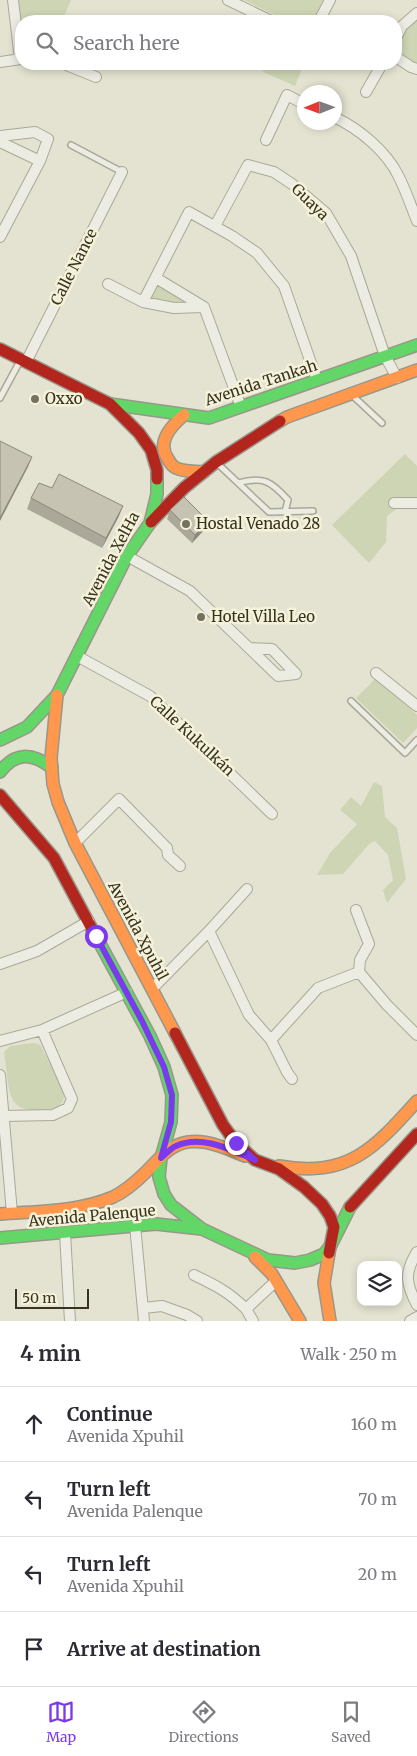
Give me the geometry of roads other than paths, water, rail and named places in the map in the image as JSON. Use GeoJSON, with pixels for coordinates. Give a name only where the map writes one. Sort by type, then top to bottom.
{"type":"FeatureCollection","features":[{"type":"Feature","properties":{"kind":"street"},"geometry":{"type":"LineString","coordinates":[[13,0],[16,15]]}},
{"type":"Feature","properties":{"kind":"street"},"geometry":{"type":"LineString","coordinates":[[228,0],[259,15]]}},
{"type":"Feature","properties":{"kind":"street"},"geometry":{"type":"LineString","coordinates":[[322,15],[330,0]]}},
{"type":"Feature","properties":{"kind":"street"},"geometry":{"type":"LineString","coordinates":[[402,26],[417,13]]}},
{"type":"Feature","properties":{"kind":"street"},"geometry":{"type":"LineString","coordinates":[[0,62],[15,60]]}},
{"type":"Feature","properties":{"kind":"street"},"geometry":{"type":"LineString","coordinates":[[402,61],[417,69]]}},
{"type":"Feature","properties":{"kind":"street"},"geometry":{"type":"LineString","coordinates":[[79,70],[96,77]]}},
{"type":"Feature","properties":{"kind":"street"},"geometry":{"type":"LineString","coordinates":[[366,92],[379,70]]}},
{"type":"Feature","properties":{"kind":"street"},"geometry":{"type":"LineString","coordinates":[[266,140],[287,95],[297,100]]}},
{"type":"Feature","properties":{"kind":"street"},"geometry":{"type":"LineString","coordinates":[[342,122],[350,125],[381,152],[399,176],[417,220]]}},
{"type":"Feature","properties":{"kind":"street"},"geometry":{"type":"LineString","coordinates":[[0,136],[35,132],[48,139],[40,161],[3,225],[0,237]]}},
{"type":"Feature","properties":{"kind":"street"},"geometry":{"type":"LineString","coordinates":[[0,142],[40,161]]}},
{"type":"Feature","properties":{"kind":"street","name":"Guaya"},"geometry":{"type":"LineString","coordinates":[[215,226],[248,165],[274,172],[292,184],[326,213],[351,256],[385,356]]}},
{"type":"Feature","properties":{"kind":"street","name":"Calle Nance"},"geometry":{"type":"LineString","coordinates":[[23,361],[122,172]]}},
{"type":"Feature","properties":{"kind":"street"},"geometry":{"type":"LineString","coordinates":[[143,302],[189,212],[257,252],[284,286],[317,380]]}},
{"type":"Feature","properties":{"kind":"street"},"geometry":{"type":"LineString","coordinates":[[156,278],[204,307],[241,407]]}},
{"type":"Feature","properties":{"kind":"street"},"geometry":{"type":"LineString","coordinates":[[108,284],[143,302],[174,308],[204,307]]}},
{"type":"Feature","properties":{"kind":"street","name":"Avenida Tankah"},"geometry":{"type":"LineString","coordinates":[[110,404],[209,418],[417,345]]}},
{"type":"Feature","properties":{"kind":"street","name":"Avenida XelHa"},"geometry":{"type":"LineString","coordinates":[[0,349],[110,404],[139,433],[151,450],[157,470],[156,494],[150,523],[127,556],[57,695],[27,727],[8,738],[0,740]]}},
{"type":"Feature","properties":{"kind":"street"},"geometry":{"type":"LineString","coordinates":[[385,356],[397,378]]}},
{"type":"Feature","properties":{"kind":"street"},"geometry":{"type":"LineString","coordinates":[[150,523],[174,498],[216,462],[287,416],[417,370]]}},
{"type":"Feature","properties":{"kind":"street"},"geometry":{"type":"LineString","coordinates":[[184,415],[173,424],[164,439],[162,449],[173,466],[183,470],[204,472]]}},
{"type":"Feature","properties":{"kind":"street"},"geometry":{"type":"LineString","coordinates":[[394,503],[417,503]]}},
{"type":"Feature","properties":{"kind":"street"},"geometry":{"type":"LineString","coordinates":[[127,556],[190,591],[249,648]]}},
{"type":"Feature","properties":{"kind":"street","name":"Calle Kukulkán"},"geometry":{"type":"LineString","coordinates":[[77,656],[150,696],[272,814]]}},
{"type":"Feature","properties":{"kind":"street"},"geometry":{"type":"LineString","coordinates":[[376,673],[417,706]]}},
{"type":"Feature","properties":{"kind":"street","name":"Avenida Xpuhil"},"geometry":{"type":"LineString","coordinates":[[57,695],[52,768],[56,795],[75,843],[223,1125],[236,1143],[255,1160]]}},
{"type":"Feature","properties":{"kind":"street"},"geometry":{"type":"LineString","coordinates":[[0,772],[4,765],[14,758],[27,756],[38,758],[52,768]]}},
{"type":"Feature","properties":{"kind":"street"},"geometry":{"type":"LineString","coordinates":[[0,795],[54,858],[127,992],[164,1067],[172,1095],[171,1122],[161,1158],[159,1177],[164,1194],[171,1205],[202,1229]]}},
{"type":"Feature","properties":{"kind":"street"},"geometry":{"type":"LineString","coordinates":[[75,843],[119,799],[167,848],[168,855],[180,866]]}},
{"type":"Feature","properties":{"kind":"street"},"geometry":{"type":"LineString","coordinates":[[152,989],[247,889]]}},
{"type":"Feature","properties":{"kind":"street"},"geometry":{"type":"LineString","coordinates":[[356,910],[369,944],[360,960],[359,972],[387,1005],[417,1035]]}},
{"type":"Feature","properties":{"kind":"street"},"geometry":{"type":"LineString","coordinates":[[1,962],[37,951],[88,921]]}},
{"type":"Feature","properties":{"kind":"street"},"geometry":{"type":"LineString","coordinates":[[209,931],[249,1014],[271,1040],[292,1078]]}},
{"type":"Feature","properties":{"kind":"street"},"geometry":{"type":"LineString","coordinates":[[271,1040],[318,988],[359,972]]}},
{"type":"Feature","properties":{"kind":"street"},"geometry":{"type":"LineString","coordinates":[[0,1041],[42,1030],[127,992]]}},
{"type":"Feature","properties":{"kind":"street"},"geometry":{"type":"LineString","coordinates":[[3,1116],[53,1115],[68,1108],[72,1100],[42,1030]]}},
{"type":"Feature","properties":{"kind":"street"},"geometry":{"type":"LineString","coordinates":[[0,1075],[6,1214]]}},
{"type":"Feature","properties":{"kind":"street","name":"Avenida Palenque"},"geometry":{"type":"LineString","coordinates":[[6,1214],[82,1206],[113,1197],[129,1188],[174,1146],[186,1142],[201,1142],[224,1147],[255,1160],[293,1169],[344,1164],[380,1141],[417,1101]]}},
{"type":"Feature","properties":{"kind":"street","name":"Avenida Palenque"},"geometry":{"type":"LineString","coordinates":[[0,1238],[156,1224],[202,1229],[268,1260],[300,1262],[319,1258],[330,1245],[346,1212],[356,1198],[417,1134]]}},
{"type":"Feature","properties":{"kind":"street"},"geometry":{"type":"LineString","coordinates":[[255,1160],[288,1175],[304,1186],[322,1204],[330,1216],[334,1227],[324,1283],[330,1321]]}},
{"type":"Feature","properties":{"kind":"street"},"geometry":{"type":"LineString","coordinates":[[135,1225],[144,1321]]}},
{"type":"Feature","properties":{"kind":"street"},"geometry":{"type":"LineString","coordinates":[[64,1233],[70,1321]]}},
{"type":"Feature","properties":{"kind":"street"},"geometry":{"type":"LineString","coordinates":[[248,1251],[272,1274],[300,1321]]}},
{"type":"Feature","properties":{"kind":"street"},"geometry":{"type":"LineString","coordinates":[[417,1252],[409,1265],[407,1282],[417,1305]]}},
{"type":"Feature","properties":{"kind":"street"},"geometry":{"type":"LineString","coordinates":[[194,1275],[220,1287],[233,1297],[246,1309],[253,1321]]}},
{"type":"Feature","properties":{"kind":"street"},"geometry":{"type":"LineString","coordinates":[[246,1309],[276,1281]]}},
{"type":"Feature","properties":{"kind":"street"},"geometry":{"type":"LineString","coordinates":[[143,1308],[162,1306],[187,1315],[197,1321]]}},
{"type":"Feature","properties":{"kind":"street"},"geometry":{"type":"LineString","coordinates":[[410,1321],[417,1317]]}},
{"type":"Feature","properties":{"kind":"lane"},"geometry":{"type":"LineString","coordinates":[[70,145],[122,172]]}},
{"type":"Feature","properties":{"kind":"lane"},"geometry":{"type":"LineString","coordinates":[[0,398],[23,361]]}},
{"type":"Feature","properties":{"kind":"lane"},"geometry":{"type":"LineString","coordinates":[[351,394],[382,423]]}},
{"type":"Feature","properties":{"kind":"lane"},"geometry":{"type":"LineString","coordinates":[[216,462],[269,512],[313,511]]}},
{"type":"Feature","properties":{"kind":"lane"},"geometry":{"type":"LineString","coordinates":[[238,483],[253,479],[267,481],[288,500],[285,512]]}},
{"type":"Feature","properties":{"kind":"lane"},"geometry":{"type":"LineString","coordinates":[[351,700],[406,753],[417,740]]}},
{"type":"Feature","properties":{"kind":"place","name":"Oxxo"},"geometry":{"type":"Point","coordinates":[35,399]}},
{"type":"Feature","properties":{"kind":"place","name":"Hostal Venado 28"},"geometry":{"type":"Point","coordinates":[186,524]}},
{"type":"Feature","properties":{"kind":"place","name":"Hotel Villa Leo"},"geometry":{"type":"Point","coordinates":[201,617]}}]}
